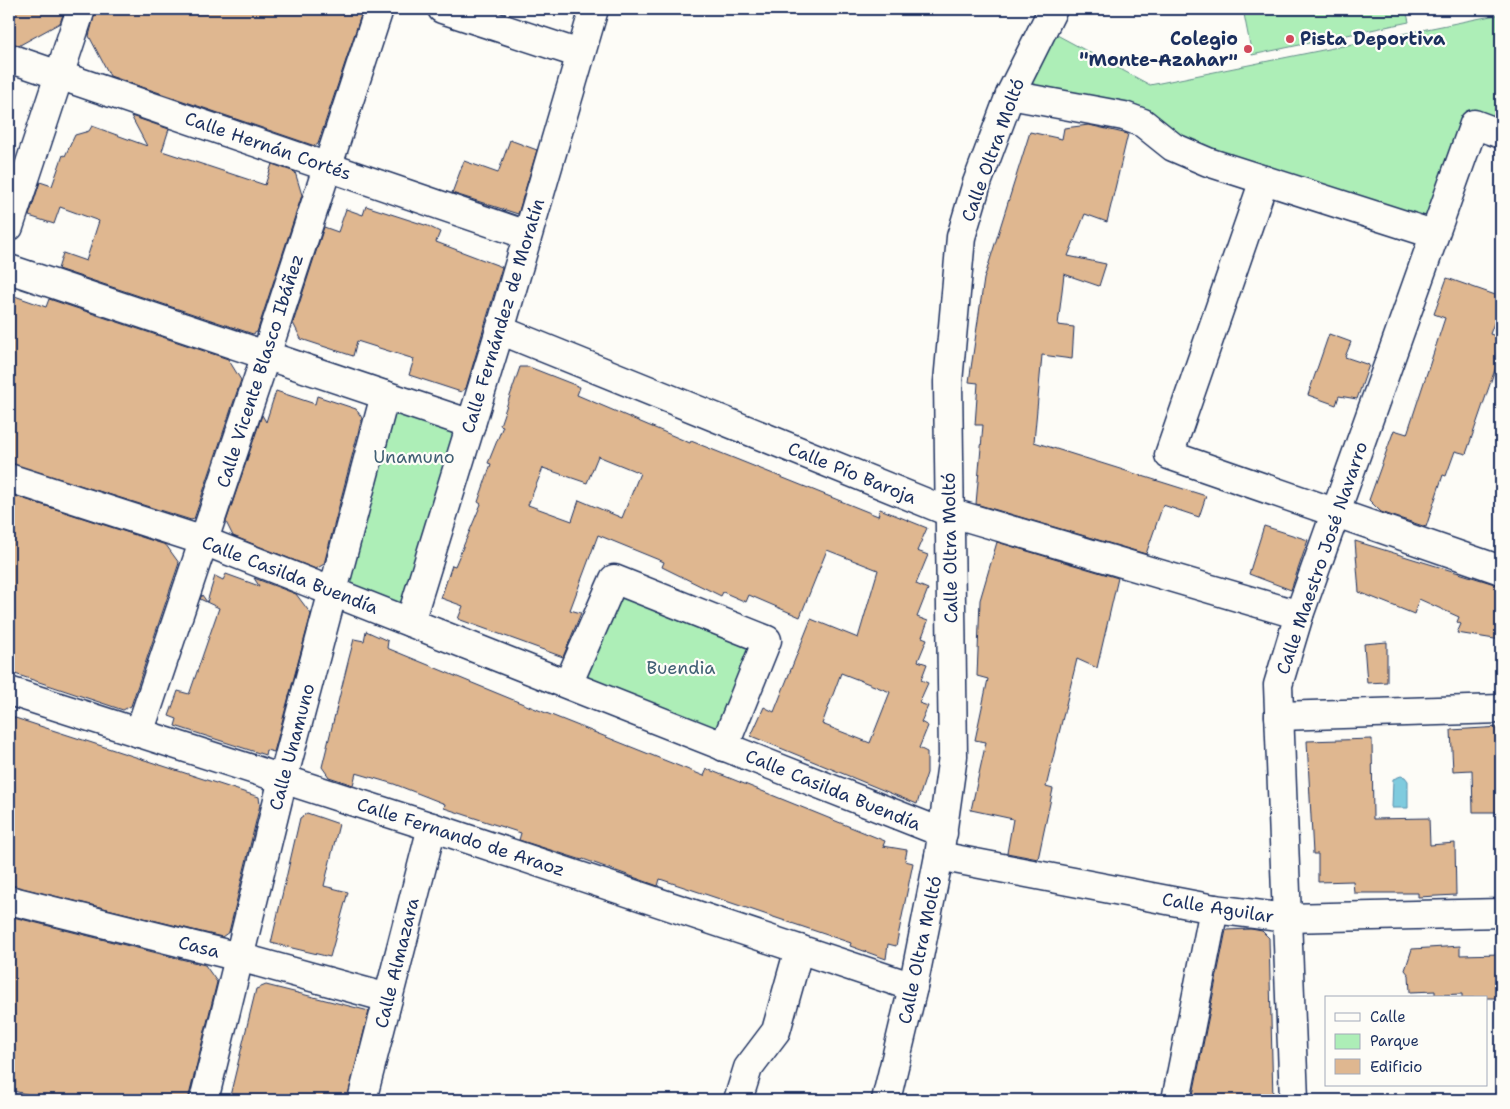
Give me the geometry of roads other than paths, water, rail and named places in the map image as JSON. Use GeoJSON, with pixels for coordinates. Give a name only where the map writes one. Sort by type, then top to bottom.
{"type":"FeatureCollection","features":[{"type":"Feature","properties":{"kind":"street"},"geometry":{"type":"LineString","coordinates":[[9,227],[81,9]]}},
{"type":"Feature","properties":{"kind":"street","name":"Calle Vicente Blasco Ibáñez"},"geometry":{"type":"LineString","coordinates":[[139,733],[266,355],[379,9]]}},
{"type":"Feature","properties":{"kind":"street"},"geometry":{"type":"LineString","coordinates":[[442,9],[580,54]]}},
{"type":"Feature","properties":{"kind":"street","name":"Calle Fernández de Moratín"},"geometry":{"type":"LineString","coordinates":[[410,622],[500,330],[594,9]]}},
{"type":"Feature","properties":{"kind":"street","name":"Calle Oltra Moltó"},"geometry":{"type":"LineString","coordinates":[[886,1100],[913,987],[941,845],[953,756],[948,382],[962,237],[977,184],[1010,96],[1053,9]]}},
{"type":"Feature","properties":{"kind":"street","name":"Calle Hernán Cortés"},"geometry":{"type":"LineString","coordinates":[[9,58],[527,235]]}},
{"type":"Feature","properties":{"kind":"street"},"geometry":{"type":"LineString","coordinates":[[1010,96],[1124,116],[1143,123],[1173,147],[1208,162],[1433,234]]}},
{"type":"Feature","properties":{"kind":"street","name":"Calle Maestro José Navarro"},"geometry":{"type":"LineString","coordinates":[[1294,1100],[1278,685],[1299,615],[1337,513],[1433,234],[1474,124],[1501,134]]}},
{"type":"Feature","properties":{"kind":"street"},"geometry":{"type":"LineString","coordinates":[[1264,180],[1169,455],[1501,570]]}},
{"type":"Feature","properties":{"kind":"street"},"geometry":{"type":"LineString","coordinates":[[9,269],[471,424]]}},
{"type":"Feature","properties":{"kind":"street","name":"Calle Pío Baroja"},"geometry":{"type":"LineString","coordinates":[[500,330],[949,512],[1299,615]]}},
{"type":"Feature","properties":{"kind":"street","name":"Calle Unamuno"},"geometry":{"type":"LineString","coordinates":[[204,1100],[283,779],[385,395]]}},
{"type":"Feature","properties":{"kind":"street","name":"Calle Casilda Buendía"},"geometry":{"type":"LineString","coordinates":[[9,478],[204,541],[568,684],[724,747],[941,845]]}},
{"type":"Feature","properties":{"kind":"street","name":"Calle Casilda Buendía"},"geometry":{"type":"LineString","coordinates":[[568,684],[614,579],[767,640],[724,747]]}},
{"type":"Feature","properties":{"kind":"street","name":"Calle Fernando de Araoz"},"geometry":{"type":"LineString","coordinates":[[9,691],[432,827],[913,987]]}},
{"type":"Feature","properties":{"kind":"street"},"geometry":{"type":"LineString","coordinates":[[1279,716],[1501,708]]}},
{"type":"Feature","properties":{"kind":"street","name":"Calle Almazara"},"geometry":{"type":"LineString","coordinates":[[362,1100],[432,827]]}},
{"type":"Feature","properties":{"kind":"street","name":"Calle Aguilar"},"geometry":{"type":"LineString","coordinates":[[941,845],[1214,910],[1287,918],[1501,913]]}},
{"type":"Feature","properties":{"kind":"street","name":"Casa"},"geometry":{"type":"LineString","coordinates":[[9,900],[239,957],[388,998]]}},
{"type":"Feature","properties":{"kind":"street"},"geometry":{"type":"LineString","coordinates":[[1176,1100],[1214,910]]}},
{"type":"Feature","properties":{"kind":"street"},"geometry":{"type":"LineString","coordinates":[[738,1100],[748,1068],[776,1032],[799,949]]}},
{"type":"Feature","properties":{"kind":"water"},"geometry":{"type":"Polygon","coordinates":[[[1401,776],[1405,777],[1408,781],[1408,808],[1392,808],[1393,779],[1401,776]]]}},
{"type":"Feature","properties":{"kind":"place","name":"Pista Deportiva"},"geometry":{"type":"Point","coordinates":[1290,39]}},
{"type":"Feature","properties":{"kind":"place","name":"Colegio \"Monte-Azahar\""},"geometry":{"type":"Point","coordinates":[1248,49]}},
{"type":"Feature","properties":{"kind":"park label","name":"Unamuno"},"geometry":{"type":"Point","coordinates":[414,457]}},
{"type":"Feature","properties":{"kind":"park label","name":"Buendia"},"geometry":{"type":"Point","coordinates":[681,668]}}]}
